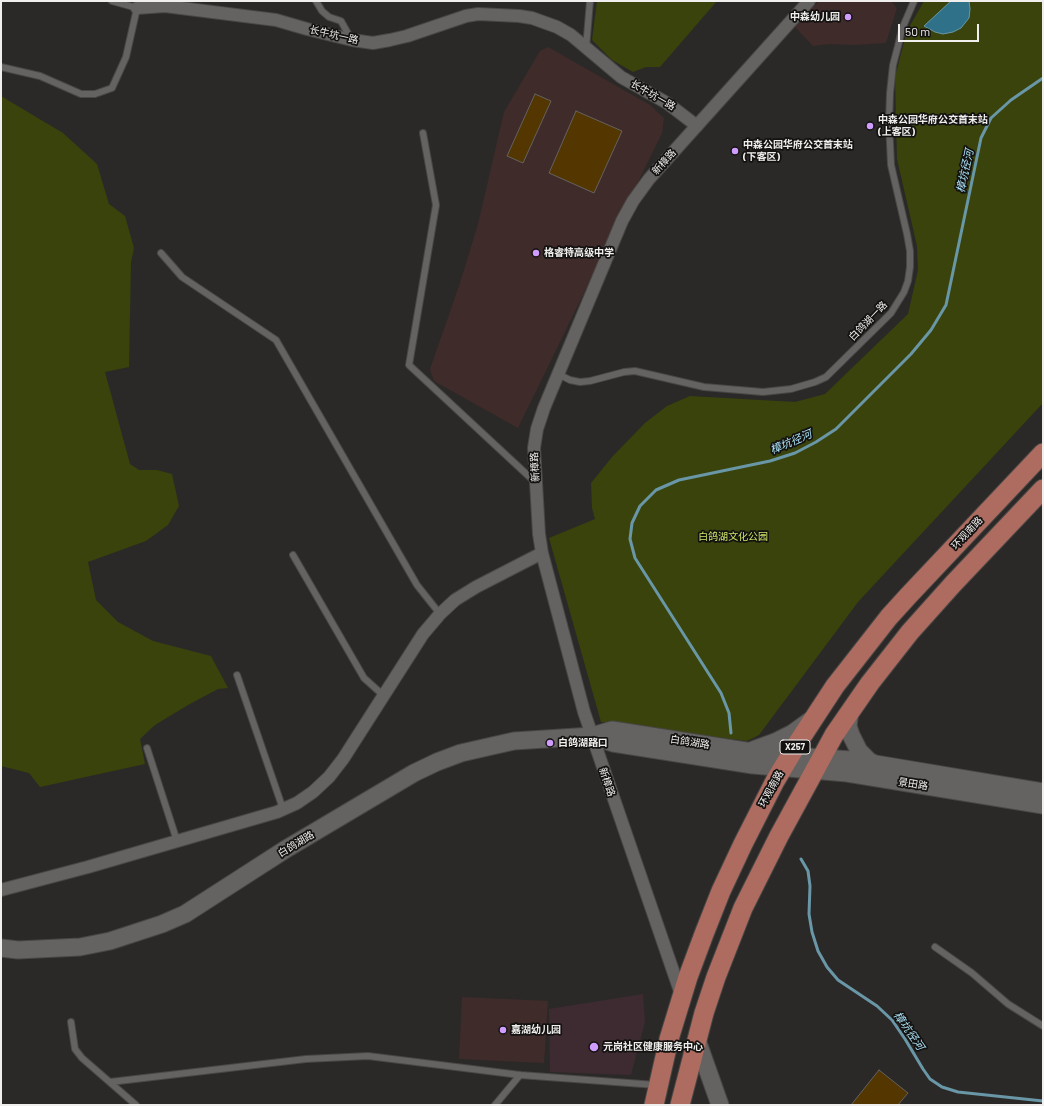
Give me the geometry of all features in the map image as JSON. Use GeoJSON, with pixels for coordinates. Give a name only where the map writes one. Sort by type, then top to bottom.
{"type":"FeatureCollection","features":[{"type":"Feature","properties":{"kind":"main road","name":"环观南路"},"geometry":{"type":"LineString","coordinates":[[654,1105],[669,1039],[704,934],[721,891],[743,844],[812,719],[853,662],[909,595],[1043,453]]}},
{"type":"Feature","properties":{"kind":"main road","name":"X257"},"geometry":{"type":"LineString","coordinates":[[680,1105],[697,1040],[716,977],[743,908],[779,836],[834,736],[850,711],[925,615],[1043,489]]}},
{"type":"Feature","properties":{"kind":"street","name":"新樟路"},"geometry":{"type":"LineString","coordinates":[[682,998],[584,712],[542,553],[539,534],[534,448],[537,428],[544,408],[622,221],[633,200],[649,179],[809,1]]}},
{"type":"Feature","properties":{"kind":"street","name":"长牛坑一路"},"geometry":{"type":"LineString","coordinates":[[137,8],[165,6],[276,20],[352,40],[373,42],[390,40],[454,19],[478,14],[519,16],[545,22],[571,35],[621,77],[667,102],[697,126]]}},
{"type":"Feature","properties":{"kind":"street"},"geometry":{"type":"LineString","coordinates":[[1,890],[177,841],[283,809],[297,803],[313,792],[343,760],[423,634],[440,614],[456,600],[476,587],[542,553]]}},
{"type":"Feature","properties":{"kind":"street"},"geometry":{"type":"LineString","coordinates":[[850,711],[848,726],[853,739],[864,757],[875,764]]}},
{"type":"Feature","properties":{"kind":"street"},"geometry":{"type":"LineString","coordinates":[[743,751],[755,750],[776,742],[793,733],[812,719]]}},
{"type":"Feature","properties":{"kind":"street","name":"白鸽湖路"},"geometry":{"type":"LineString","coordinates":[[1,948],[18,950],[80,947],[110,941],[162,924],[185,914],[286,849],[414,773],[461,753],[514,741],[592,736],[612,730],[743,751],[787,762]]}},
{"type":"Feature","properties":{"kind":"street","name":"白鸽湖路"},"geometry":{"type":"LineString","coordinates":[[592,736],[613,743],[753,765],[787,762]]}},
{"type":"Feature","properties":{"kind":"street","name":"景田路"},"geometry":{"type":"LineString","coordinates":[[787,762],[818,764],[852,760],[1043,792]]}},
{"type":"Feature","properties":{"kind":"street","name":"景田路"},"geometry":{"type":"LineString","coordinates":[[818,764],[847,773],[1043,805]]}},
{"type":"Feature","properties":{"kind":"street"},"geometry":{"type":"LineString","coordinates":[[697,1040],[720,1105]]}},
{"type":"Feature","properties":{"kind":"lane"},"geometry":{"type":"LineString","coordinates":[[1,67],[40,76],[81,94],[95,94],[112,88],[126,57],[137,8],[112,1]]}},
{"type":"Feature","properties":{"kind":"lane"},"geometry":{"type":"LineString","coordinates":[[316,1],[322,11],[329,17],[341,21],[352,40]]}},
{"type":"Feature","properties":{"kind":"lane"},"geometry":{"type":"LineString","coordinates":[[586,48],[590,1]]}},
{"type":"Feature","properties":{"kind":"lane","name":"白鸽湖一路"},"geometry":{"type":"LineString","coordinates":[[558,374],[570,380],[580,382],[635,371],[675,381],[704,386],[763,392],[790,389],[816,382],[826,377],[891,313],[904,292],[908,281],[910,251],[891,164],[889,122],[890,93],[893,65],[908,12],[914,1]]}},
{"type":"Feature","properties":{"kind":"lane"},"geometry":{"type":"LineString","coordinates":[[423,133],[436,205],[409,365],[536,483]]}},
{"type":"Feature","properties":{"kind":"lane"},"geometry":{"type":"LineString","coordinates":[[161,253],[182,277],[276,340],[417,585],[440,614]]}},
{"type":"Feature","properties":{"kind":"lane"},"geometry":{"type":"LineString","coordinates":[[293,555],[364,678],[384,696]]}},
{"type":"Feature","properties":{"kind":"lane"},"geometry":{"type":"LineString","coordinates":[[237,675],[283,809]]}},
{"type":"Feature","properties":{"kind":"lane"},"geometry":{"type":"LineString","coordinates":[[147,748],[177,841]]}},
{"type":"Feature","properties":{"kind":"lane"},"geometry":{"type":"LineString","coordinates":[[935,947],[972,973],[1008,1004],[1043,1026]]}},
{"type":"Feature","properties":{"kind":"lane"},"geometry":{"type":"LineString","coordinates":[[71,1022],[75,1048],[82,1058],[136,1105]]}},
{"type":"Feature","properties":{"kind":"lane"},"geometry":{"type":"LineString","coordinates":[[110,1082],[306,1059],[368,1056],[520,1075],[658,1086]]}},
{"type":"Feature","properties":{"kind":"lane"},"geometry":{"type":"LineString","coordinates":[[495,1105],[520,1075]]}},
{"type":"Feature","properties":{"kind":"shaded area","name":"中森幼儿园"},"geometry":{"type":"Polygon","coordinates":[[[819,1],[891,1],[897,8],[886,43],[856,45],[830,44],[813,46],[794,26],[819,1]]]}},
{"type":"Feature","properties":{"kind":"shaded area","name":"格睿特高级中学"},"geometry":{"type":"Polygon","coordinates":[[[548,47],[650,105],[664,118],[662,133],[518,428],[434,381],[430,369],[460,283],[478,224],[504,112],[540,51],[548,47]]]}},
{"type":"Feature","properties":{"kind":"shaded area","name":"元岗社区健康服务中心"},"geometry":{"type":"Polygon","coordinates":[[[643,994],[645,1022],[631,1075],[550,1072],[549,1009],[643,994]]]}},
{"type":"Feature","properties":{"kind":"shaded area","name":"嘉湖幼儿园"},"geometry":{"type":"Polygon","coordinates":[[[462,997],[548,1001],[544,1063],[459,1059],[462,997]]]}},
{"type":"Feature","properties":{"kind":"green space"},"geometry":{"type":"Polygon","coordinates":[[[597,1],[717,1],[660,67],[646,67],[633,72],[612,60],[592,40],[597,1]]]}},
{"type":"Feature","properties":{"kind":"green space","name":"白鸽湖文化公园"},"geometry":{"type":"Polygon","coordinates":[[[924,1],[1043,1],[1043,403],[858,602],[759,735],[747,741],[601,722],[549,538],[595,519],[592,508],[591,483],[612,457],[645,423],[667,406],[690,396],[795,402],[825,394],[908,314],[918,270],[917,246],[897,159],[895,77],[907,31],[924,1]]]}},
{"type":"Feature","properties":{"kind":"green space"},"geometry":{"type":"Polygon","coordinates":[[[1,96],[63,133],[97,164],[109,204],[125,216],[134,248],[131,262],[129,367],[105,372],[130,464],[139,470],[157,470],[172,474],[179,506],[168,525],[146,541],[88,562],[96,600],[118,622],[153,641],[211,656],[228,688],[218,689],[155,725],[140,739],[145,764],[40,787],[29,773],[1,766],[1,96]]]}},
{"type":"Feature","properties":{"kind":"water"},"geometry":{"type":"Polygon","coordinates":[[[951,1],[969,1],[969,18],[961,28],[953,32],[943,34],[935,32],[924,26],[951,1]]]}},
{"type":"Feature","properties":{"kind":"building"},"geometry":{"type":"Polygon","coordinates":[[[535,94],[551,101],[523,163],[507,156],[535,94]]]}},
{"type":"Feature","properties":{"kind":"building"},"geometry":{"type":"Polygon","coordinates":[[[576,111],[622,131],[594,193],[549,173],[576,111]]]}},
{"type":"Feature","properties":{"kind":"building"},"geometry":{"type":"Polygon","coordinates":[[[879,1070],[908,1093],[898,1105],[851,1105],[879,1070]]]}},
{"type":"Feature","properties":{"kind":"waterway","name":"樟坑径河"},"geometry":{"type":"LineString","coordinates":[[731,733],[729,713],[721,693],[635,558],[630,539],[632,523],[640,506],[656,490],[679,480],[770,461],[795,453],[816,442],[836,429],[911,354],[931,330],[946,305],[981,138],[991,118],[1011,100],[1043,78]]}},
{"type":"Feature","properties":{"kind":"waterway","name":"樟坑径河"},"geometry":{"type":"LineString","coordinates":[[801,859],[808,871],[810,886],[809,914],[812,932],[818,951],[827,967],[838,980],[877,1006],[892,1020],[930,1079],[942,1087],[958,1092],[1043,1101]]}},
{"type":"Feature","properties":{"kind":"place","name":"中森幼儿园"},"geometry":{"type":"Point","coordinates":[848,17]}},
{"type":"Feature","properties":{"kind":"place","name":"中森公园华府公交首末站 (上客区)"},"geometry":{"type":"Point","coordinates":[870,126]}},
{"type":"Feature","properties":{"kind":"place","name":"中森公园华府公交首末站 (下客区)"},"geometry":{"type":"Point","coordinates":[735,151]}},
{"type":"Feature","properties":{"kind":"place","name":"格睿特高级中学"},"geometry":{"type":"Point","coordinates":[536,253]}},
{"type":"Feature","properties":{"kind":"place","name":"白鸽湖路口"},"geometry":{"type":"Point","coordinates":[550,743]}},
{"type":"Feature","properties":{"kind":"place","name":"嘉湖幼儿园"},"geometry":{"type":"Point","coordinates":[503,1030]}},
{"type":"Feature","properties":{"kind":"place","name":"元岗社区健康服务中心"},"geometry":{"type":"Point","coordinates":[594,1047]}}]}
